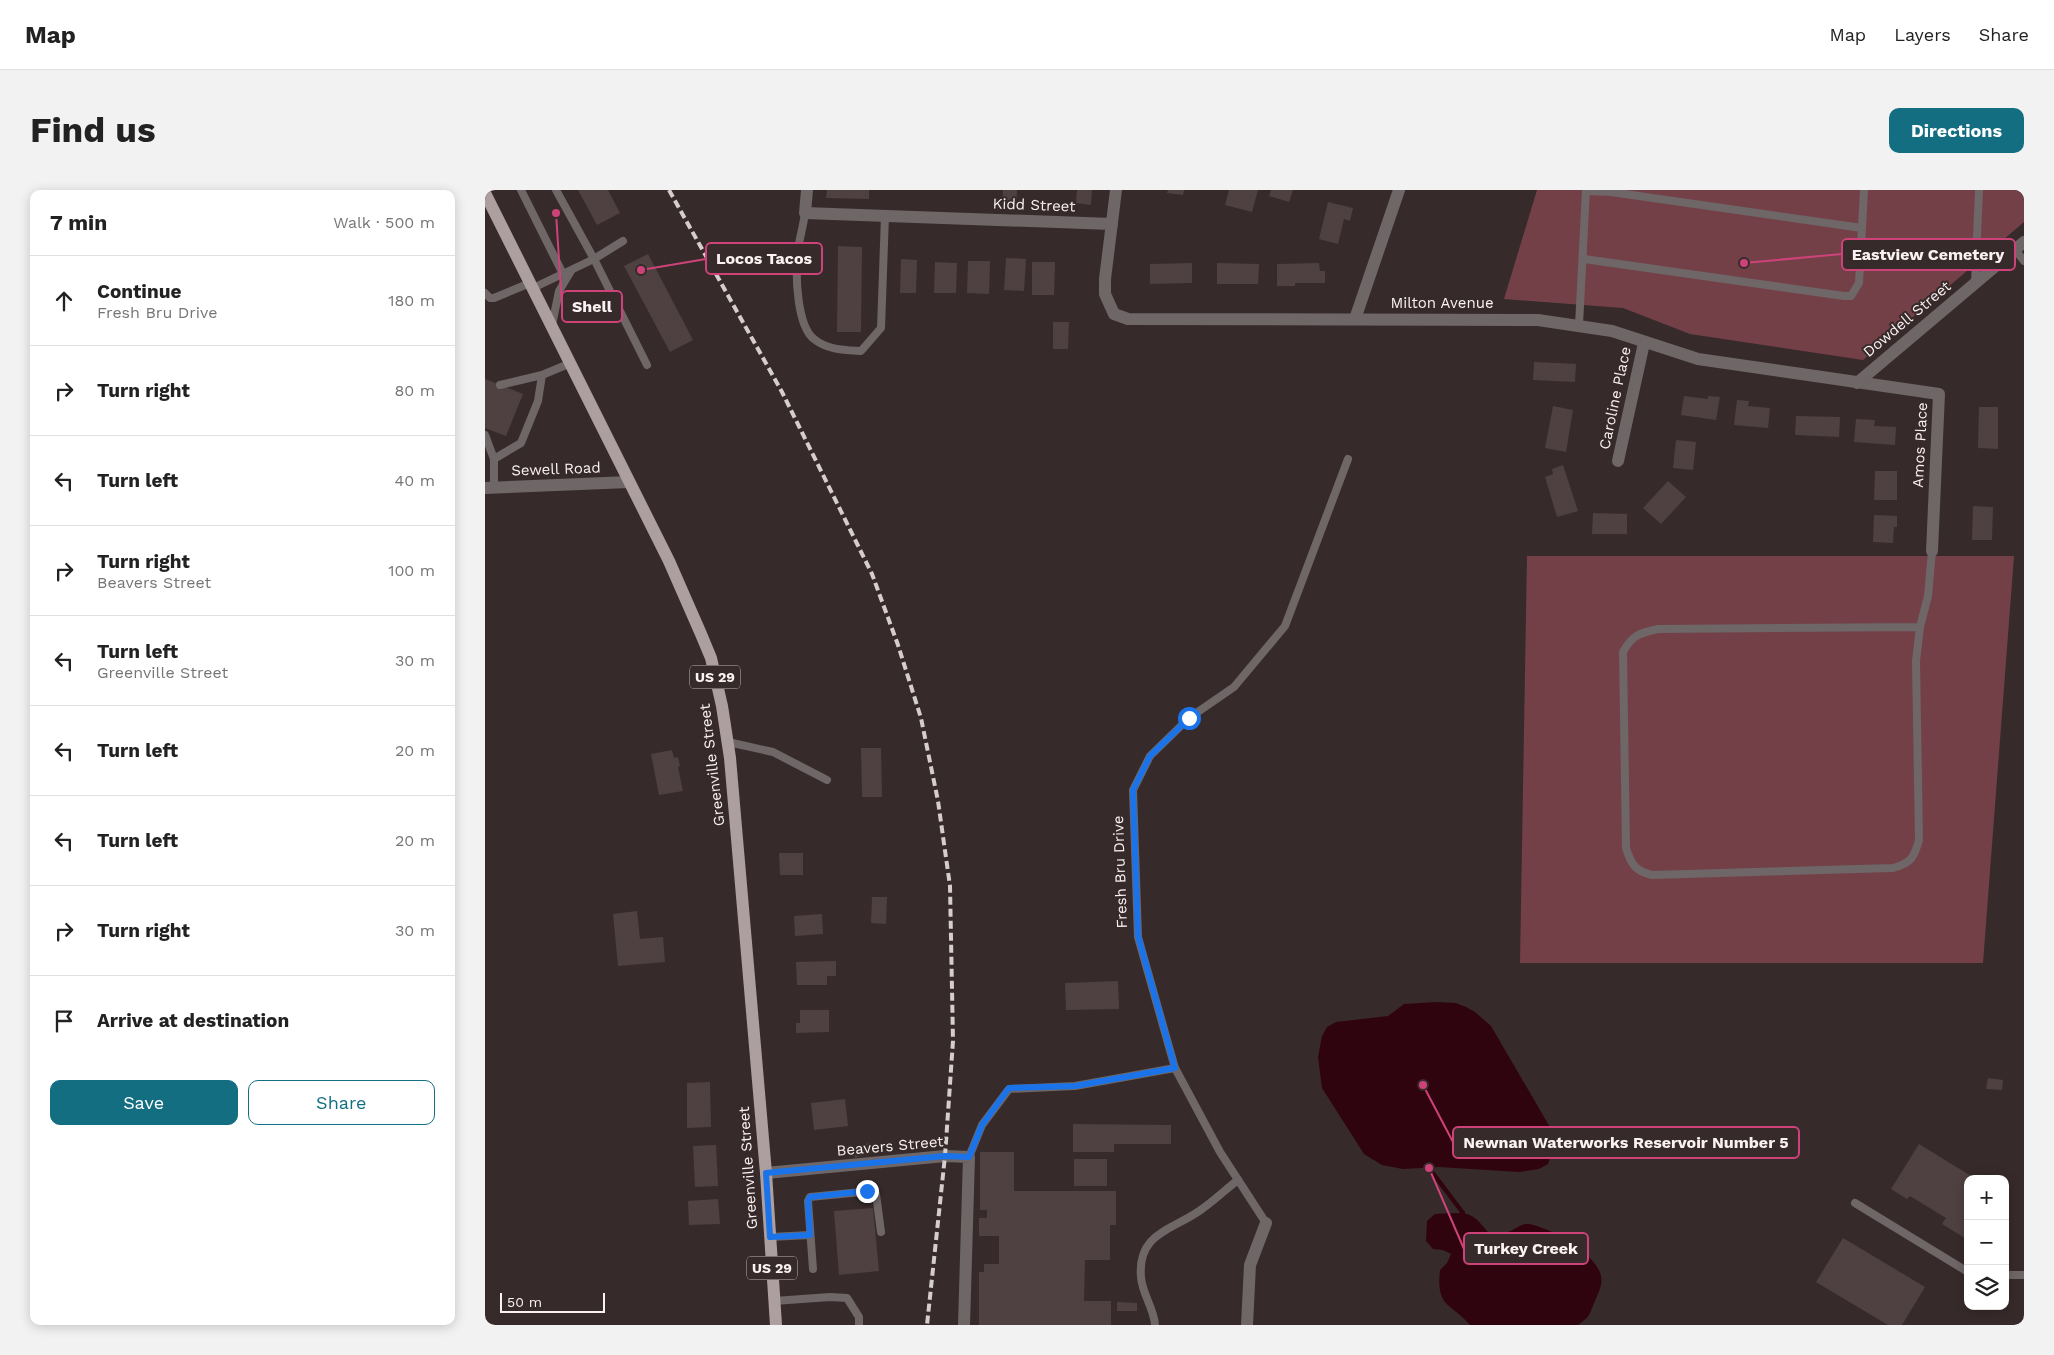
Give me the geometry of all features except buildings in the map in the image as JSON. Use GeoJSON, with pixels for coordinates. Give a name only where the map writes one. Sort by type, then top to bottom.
{"type":"FeatureCollection","features":[{"type":"Feature","properties":{"kind":"main road","name":"Greenville Street"},"geometry":{"type":"LineString","coordinates":[[485,193],[488,206],[552,325],[669,561],[711,658],[728,742],[766,1173],[776,1325]]}},
{"type":"Feature","properties":{"kind":"street"},"geometry":{"type":"LineString","coordinates":[[805,213],[807,190]]}},
{"type":"Feature","properties":{"kind":"street","name":"Milton Avenue"},"geometry":{"type":"LineString","coordinates":[[1116,190],[1107,260],[1105,294],[1114,314],[1128,319],[1538,320],[1579,325],[1612,332],[1698,358],[1857,383]]}},
{"type":"Feature","properties":{"kind":"street"},"geometry":{"type":"LineString","coordinates":[[1355,319],[1399,190]]}},
{"type":"Feature","properties":{"kind":"street","name":"Kidd Street"},"geometry":{"type":"LineString","coordinates":[[805,213],[1113,224]]}},
{"type":"Feature","properties":{"kind":"street","name":"Dowdell Street"},"geometry":{"type":"LineString","coordinates":[[1857,383],[2019,245]]}},
{"type":"Feature","properties":{"kind":"street","name":"Caroline Place"},"geometry":{"type":"LineString","coordinates":[[1619,460],[1644,343]]}},
{"type":"Feature","properties":{"kind":"street","name":"Amos Place"},"geometry":{"type":"LineString","coordinates":[[1857,383],[1939,394],[1932,551]]}},
{"type":"Feature","properties":{"kind":"street","name":"Sewell Road"},"geometry":{"type":"LineString","coordinates":[[490,488],[629,482]]}},
{"type":"Feature","properties":{"kind":"street","name":"Beavers Street"},"geometry":{"type":"LineString","coordinates":[[766,1173],[945,1156],[969,1157]]}},
{"type":"Feature","properties":{"kind":"street"},"geometry":{"type":"LineString","coordinates":[[965,1325],[969,1157]]}},
{"type":"Feature","properties":{"kind":"street","name":"Fresh Bru Drive"},"geometry":{"type":"LineString","coordinates":[[1247,1325],[1250,1265],[1266,1223]]}},
{"type":"Feature","properties":{"kind":"lane"},"geometry":{"type":"LineString","coordinates":[[521,190],[563,274]]}},
{"type":"Feature","properties":{"kind":"lane"},"geometry":{"type":"LineString","coordinates":[[556,190],[594,259],[647,365]]}},
{"type":"Feature","properties":{"kind":"lane"},"geometry":{"type":"LineString","coordinates":[[1584,259],[1851,296],[1859,283],[1864,190]]}},
{"type":"Feature","properties":{"kind":"lane"},"geometry":{"type":"LineString","coordinates":[[1975,282],[1979,190]]}},
{"type":"Feature","properties":{"kind":"lane"},"geometry":{"type":"LineString","coordinates":[[1579,325],[1584,259],[1586,191],[1611,192],[1862,228]]}},
{"type":"Feature","properties":{"kind":"lane"},"geometry":{"type":"LineString","coordinates":[[805,213],[797,258],[800,309],[804,324],[813,339],[837,350],[861,351],[881,328],[885,216]]}},
{"type":"Feature","properties":{"kind":"lane"},"geometry":{"type":"LineString","coordinates":[[485,293],[490,298],[494,298],[532,286],[572,270],[623,241]]}},
{"type":"Feature","properties":{"kind":"lane"},"geometry":{"type":"LineString","coordinates":[[2019,245],[2024,261]]}},
{"type":"Feature","properties":{"kind":"lane"},"geometry":{"type":"LineString","coordinates":[[552,325],[559,291],[572,270]]}},
{"type":"Feature","properties":{"kind":"lane"},"geometry":{"type":"LineString","coordinates":[[500,385],[542,375],[571,363]]}},
{"type":"Feature","properties":{"kind":"lane"},"geometry":{"type":"LineString","coordinates":[[494,459],[521,443],[538,401],[542,375]]}},
{"type":"Feature","properties":{"kind":"lane"},"geometry":{"type":"LineString","coordinates":[[485,435],[494,459],[490,488]]}},
{"type":"Feature","properties":{"kind":"lane","name":"Fresh Bru Drive"},"geometry":{"type":"LineString","coordinates":[[1266,1223],[1220,1152],[1175,1068],[1138,936],[1133,790],[1150,756],[1189,718],[1234,687],[1285,626],[1348,459]]}},
{"type":"Feature","properties":{"kind":"lane"},"geometry":{"type":"LineString","coordinates":[[1920,627],[1658,629],[1640,633],[1628,643],[1623,652],[1626,848],[1630,860],[1639,872],[1651,875],[1893,868],[1905,865],[1915,855],[1919,840],[1916,661],[1920,627],[1928,596],[1932,551]]}},
{"type":"Feature","properties":{"kind":"lane"},"geometry":{"type":"LineString","coordinates":[[728,742],[773,752],[827,780]]}},
{"type":"Feature","properties":{"kind":"lane"},"geometry":{"type":"LineString","coordinates":[[969,1157],[982,1125],[1009,1088],[1075,1086],[1175,1068]]}},
{"type":"Feature","properties":{"kind":"lane"},"geometry":{"type":"LineString","coordinates":[[1155,1325],[1155,1317],[1141,1279],[1142,1258],[1153,1236],[1201,1210],[1238,1180]]}},
{"type":"Feature","properties":{"kind":"lane"},"geometry":{"type":"LineString","coordinates":[[813,1269],[808,1201],[810,1197],[867,1191],[876,1194],[881,1232]]}},
{"type":"Feature","properties":{"kind":"lane"},"geometry":{"type":"LineString","coordinates":[[1855,1203],[1964,1270]]}},
{"type":"Feature","properties":{"kind":"lane"},"geometry":{"type":"LineString","coordinates":[[770,1237],[810,1235]]}},
{"type":"Feature","properties":{"kind":"lane"},"geometry":{"type":"LineString","coordinates":[[2009,1275],[2024,1275]]}},
{"type":"Feature","properties":{"kind":"lane"},"geometry":{"type":"LineString","coordinates":[[775,1301],[830,1297],[847,1298],[859,1317],[859,1325]]}},
{"type":"Feature","properties":{"kind":"shaded area"},"geometry":{"type":"Polygon","coordinates":[[[1537,190],[2024,190],[2024,222],[1863,360],[1690,334],[1623,308],[1504,299],[1537,190]]]}},
{"type":"Feature","properties":{"kind":"shaded area"},"geometry":{"type":"Polygon","coordinates":[[[1527,556],[2014,556],[1983,963],[1520,963],[1527,556]]]}},
{"type":"Feature","properties":{"kind":"shaded area"},"geometry":{"type":"Polygon","coordinates":[[[1456,1003],[1466,1007],[1491,1026],[1554,1134],[1555,1145],[1548,1164],[1539,1169],[1519,1172],[1439,1167],[1403,1169],[1382,1165],[1364,1154],[1322,1088],[1318,1057],[1322,1036],[1327,1027],[1336,1022],[1388,1016],[1404,1004],[1456,1003]]]}},
{"type":"Feature","properties":{"kind":"shaded area"},"geometry":{"type":"Polygon","coordinates":[[[1456,1213],[1472,1216],[1489,1233],[1505,1233],[1526,1224],[1538,1226],[1560,1236],[1582,1251],[1598,1268],[1601,1276],[1600,1289],[1588,1317],[1578,1325],[1470,1325],[1446,1303],[1440,1291],[1440,1270],[1447,1263],[1451,1254],[1443,1250],[1433,1249],[1426,1241],[1427,1221],[1435,1214],[1456,1213]]]}},
{"type":"Feature","properties":{"kind":"waterway"},"geometry":{"type":"LineString","coordinates":[[1429,1168],[1463,1213]]}},
{"type":"Feature","properties":{"kind":"railway"},"geometry":{"type":"LineString","coordinates":[[669,190],[782,392],[872,574],[898,645],[921,718],[938,801],[950,886],[953,1041],[945,1156],[927,1325]]}},
{"type":"Feature","properties":{"kind":"place","name":"Shell"},"geometry":{"type":"Point","coordinates":[556,213]}},
{"type":"Feature","properties":{"kind":"place","name":"Eastview Cemetery"},"geometry":{"type":"Point","coordinates":[1744,263]}},
{"type":"Feature","properties":{"kind":"place","name":"Locos Tacos"},"geometry":{"type":"Point","coordinates":[641,270]}},
{"type":"Feature","properties":{"kind":"place","name":"Newnan Waterworks Reservoir Number 5"},"geometry":{"type":"Point","coordinates":[1423,1085]}},
{"type":"Feature","properties":{"kind":"place","name":"Turkey Creek"},"geometry":{"type":"Point","coordinates":[1429,1168]}},
{"type":"Feature","properties":{"kind":"route"},"geometry":{"type":"LineString","coordinates":[[867,1191],[810,1197],[808,1201],[810,1235],[770,1237],[766,1173],[926,1160],[945,1156],[969,1157],[982,1125],[1009,1088],[1075,1086],[1175,1068],[1138,936],[1133,790],[1150,756],[1189,718]]}}]}
